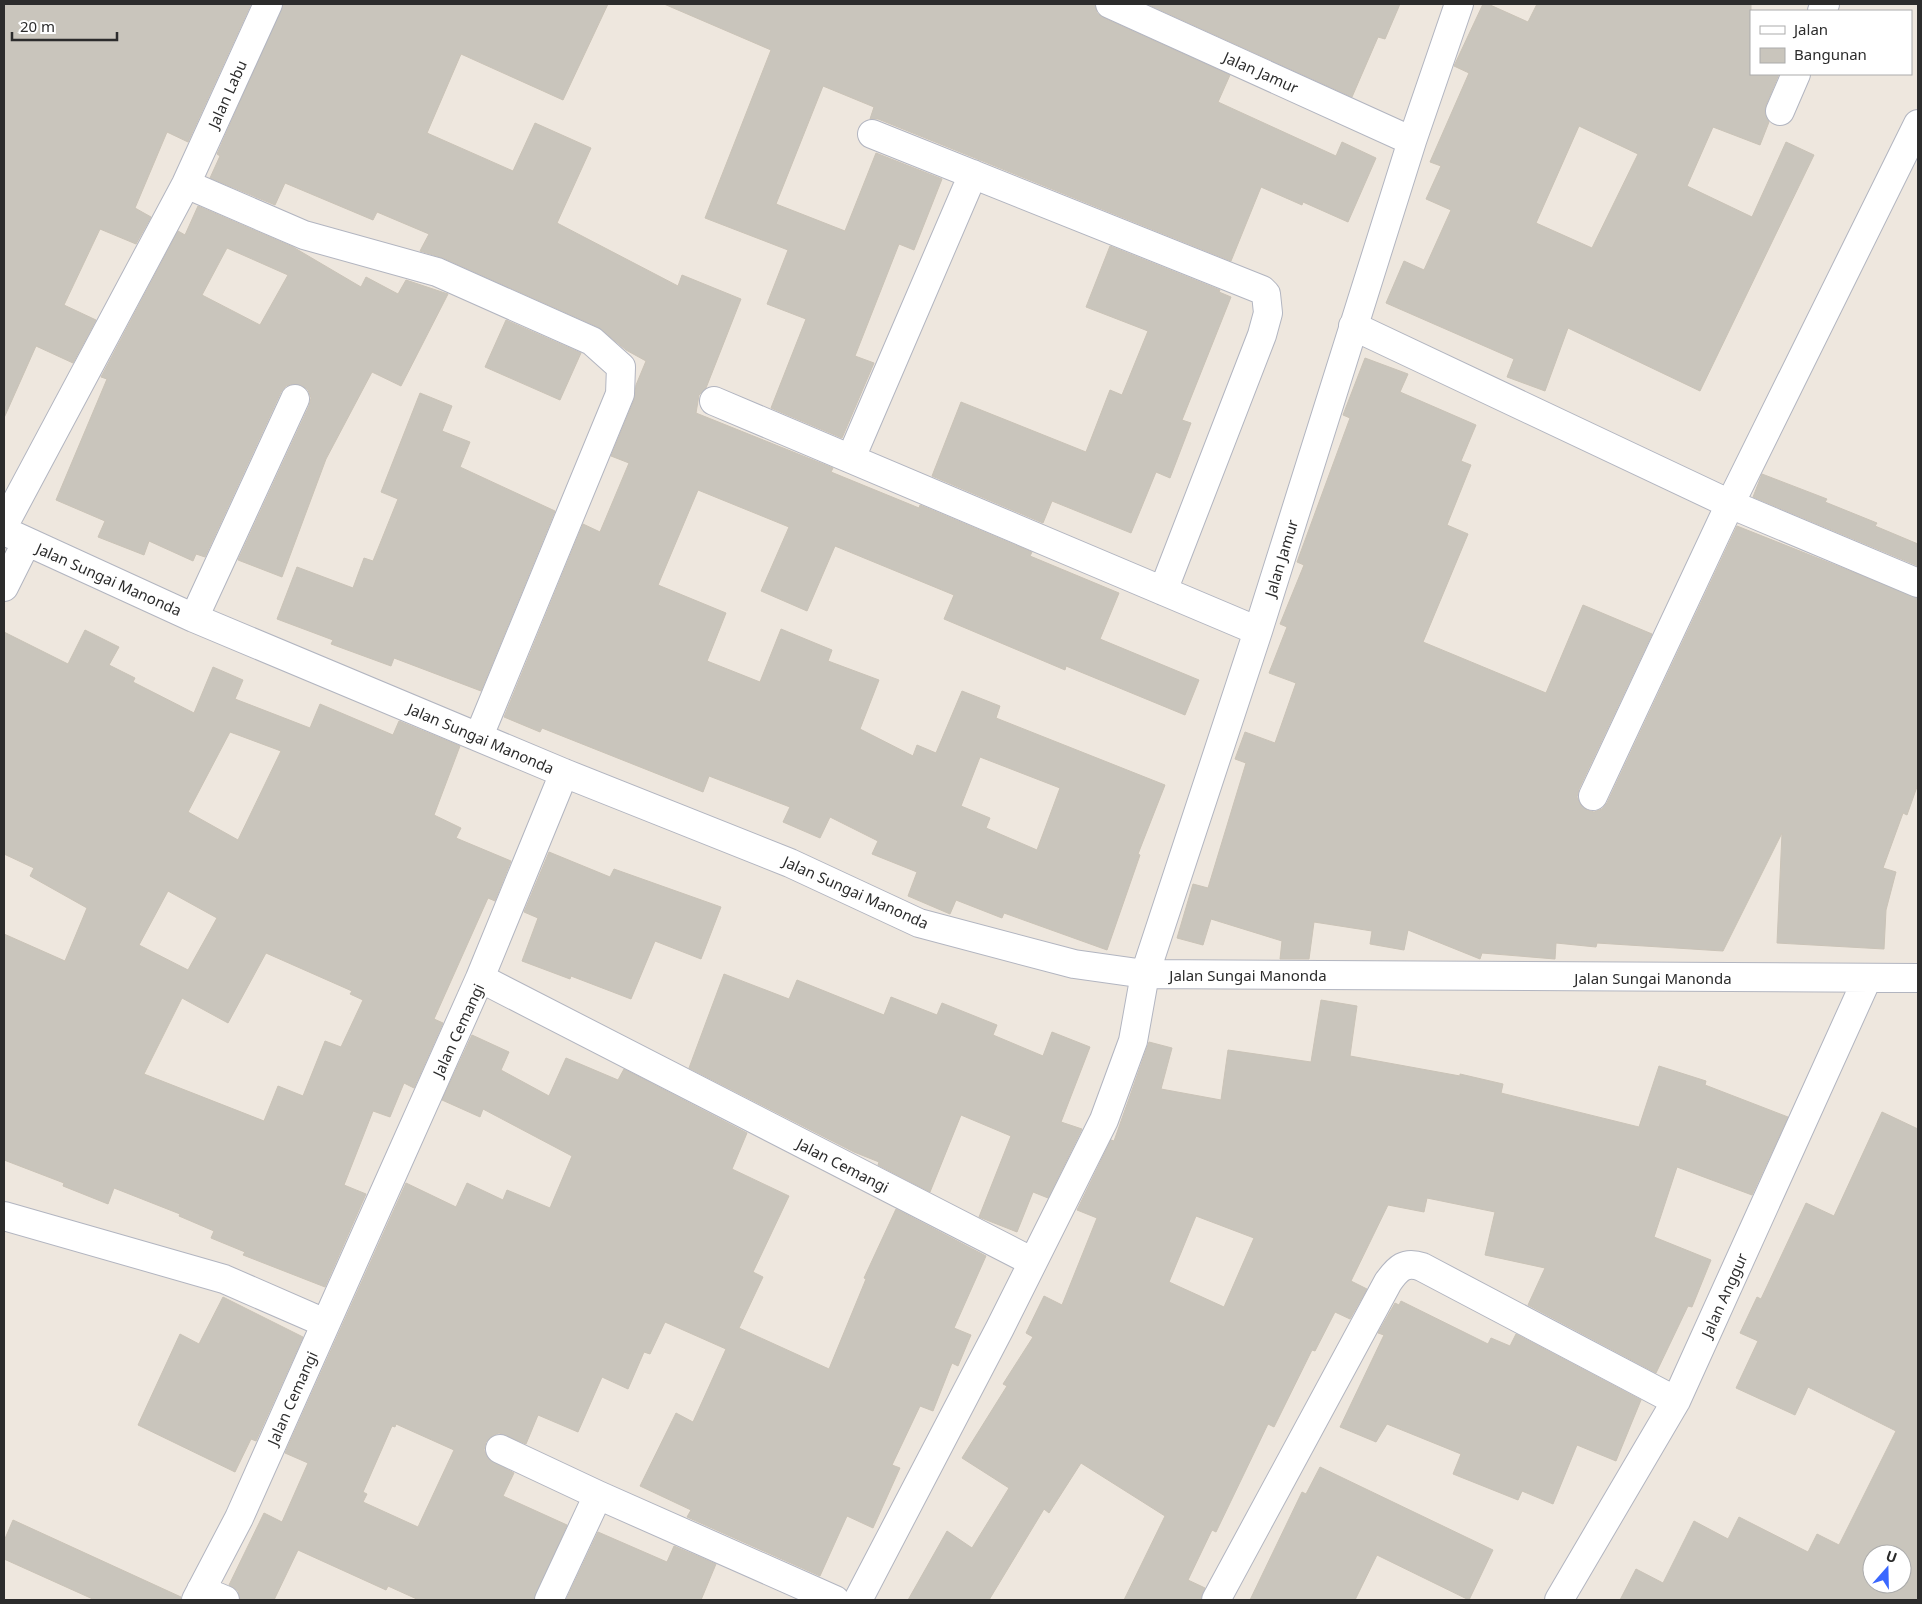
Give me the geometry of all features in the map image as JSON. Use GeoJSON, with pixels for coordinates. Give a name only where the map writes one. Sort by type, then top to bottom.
{"type":"FeatureCollection","features":[{"type":"Feature","properties":{"kind":"street","name":"Jalan Labu"},"geometry":{"type":"LineString","coordinates":[[4,525],[186,184],[268,4]]}},
{"type":"Feature","properties":{"kind":"street","name":"Jalan Jamur"},"geometry":{"type":"LineString","coordinates":[[1110,4],[1412,141]]}},
{"type":"Feature","properties":{"kind":"street","name":"Jalan Jamur"},"geometry":{"type":"LineString","coordinates":[[1146,974],[1258,631],[1412,141],[1459,4]]}},
{"type":"Feature","properties":{"kind":"street"},"geometry":{"type":"LineString","coordinates":[[1780,111],[1796,75]]}},
{"type":"Feature","properties":{"kind":"street"},"geometry":{"type":"LineString","coordinates":[[1593,796],[1730,504],[1918,124]]}},
{"type":"Feature","properties":{"kind":"street"},"geometry":{"type":"LineString","coordinates":[[872,134],[1204,266],[1262,290],[1267,296],[1268,313],[1262,335],[1163,591]]}},
{"type":"Feature","properties":{"kind":"street"},"geometry":{"type":"LineString","coordinates":[[851,458],[972,174]]}},
{"type":"Feature","properties":{"kind":"street"},"geometry":{"type":"LineString","coordinates":[[186,184],[304,235],[437,272],[592,341],[621,366],[620,394],[478,736]]}},
{"type":"Feature","properties":{"kind":"street"},"geometry":{"type":"LineString","coordinates":[[1353,326],[1730,504],[1918,583]]}},
{"type":"Feature","properties":{"kind":"street"},"geometry":{"type":"LineString","coordinates":[[194,618],[296,399]]}},
{"type":"Feature","properties":{"kind":"street"},"geometry":{"type":"LineString","coordinates":[[714,401],[1258,631]]}},
{"type":"Feature","properties":{"kind":"street"},"geometry":{"type":"LineString","coordinates":[[4,587],[15,537]]}},
{"type":"Feature","properties":{"kind":"street","name":"Jalan Sungai Manonda"},"geometry":{"type":"LineString","coordinates":[[15,537],[194,618],[564,773],[790,863],[919,923],[1074,964],[1146,974],[1867,980],[1918,978]]}},
{"type":"Feature","properties":{"kind":"street"},"geometry":{"type":"LineString","coordinates":[[480,978],[564,773]]}},
{"type":"Feature","properties":{"kind":"street"},"geometry":{"type":"LineString","coordinates":[[858,1600],[1000,1328],[1104,1120],[1133,1041],[1146,974]]}},
{"type":"Feature","properties":{"kind":"street","name":"Jalan Cemangi"},"geometry":{"type":"LineString","coordinates":[[207,1597],[239,1518],[325,1323],[480,978],[1033,1262]]}},
{"type":"Feature","properties":{"kind":"street","name":"Jalan Anggur"},"geometry":{"type":"LineString","coordinates":[[1559,1600],[1676,1401],[1867,980]]}},
{"type":"Feature","properties":{"kind":"street"},"geometry":{"type":"LineString","coordinates":[[4,1216],[224,1279],[325,1323]]}},
{"type":"Feature","properties":{"kind":"street"},"geometry":{"type":"LineString","coordinates":[[1216,1600],[1388,1282],[1395,1272],[1405,1265],[1412,1264],[1422,1268],[1676,1401]]}},
{"type":"Feature","properties":{"kind":"street"},"geometry":{"type":"LineString","coordinates":[[500,1449],[598,1495],[836,1600]]}},
{"type":"Feature","properties":{"kind":"street"},"geometry":{"type":"LineString","coordinates":[[549,1600],[598,1495]]}},
{"type":"Feature","properties":{"kind":"building"},"geometry":{"type":"Polygon","coordinates":[[[4,4],[251,4],[188,142],[167,132],[135,208],[151,217],[136,244],[100,229],[64,305],[96,320],[73,363],[36,346],[4,418],[4,4]]]}},
{"type":"Feature","properties":{"kind":"building"},"geometry":{"type":"Polygon","coordinates":[[[283,4],[608,4],[563,100],[461,54],[427,133],[513,171],[535,123],[591,148],[557,223],[678,286],[682,275],[741,299],[706,388],[699,395],[696,413],[833,468],[831,472],[919,508],[920,505],[1032,552],[1030,556],[1119,593],[1100,639],[1199,680],[1185,715],[1066,666],[1065,670],[944,619],[954,595],[835,546],[807,611],[761,591],[789,527],[698,490],[658,585],[726,613],[707,661],[760,682],[781,629],[832,650],[828,661],[879,680],[860,729],[913,756],[917,745],[936,753],[962,691],[1000,706],[996,718],[1165,785],[1138,854],[1140,855],[1107,950],[1004,913],[1002,918],[956,900],[950,914],[908,896],[917,872],[872,854],[878,841],[830,817],[820,838],[783,822],[790,807],[709,776],[703,792],[542,728],[540,732],[504,717],[583,524],[600,532],[629,463],[611,456],[634,400],[636,385],[646,361],[626,350],[598,327],[443,258],[420,251],[429,234],[377,212],[373,220],[285,183],[275,205],[210,178],[220,156],[217,154],[283,4]],[[980,757],[961,806],[990,818],[986,828],[1037,850],[1060,788],[980,757]]]}},
{"type":"Feature","properties":{"kind":"building"},"geometry":{"type":"Polygon","coordinates":[[[664,4],[1095,4],[1097,13],[1104,18],[1230,75],[1218,102],[1336,156],[1342,142],[1376,158],[1348,222],[1303,202],[1302,205],[1261,187],[1231,261],[878,119],[870,119],[874,107],[823,86],[776,204],[845,231],[876,153],[942,179],[914,250],[899,244],[855,356],[874,363],[842,438],[771,408],[806,319],[767,304],[788,250],[705,218],[771,50],[664,4]]]}},
{"type":"Feature","properties":{"kind":"building"},"geometry":{"type":"Polygon","coordinates":[[[1147,4],[1400,4],[1385,39],[1378,37],[1352,97],[1147,4]]]}},
{"type":"Feature","properties":{"kind":"building"},"geometry":{"type":"Polygon","coordinates":[[[1483,4],[1488,4],[1528,22],[1537,4],[1751,4],[1750,75],[1779,75],[1766,105],[1765,113],[1769,122],[1760,145],[1713,127],[1687,186],[1752,217],[1786,142],[1814,155],[1700,391],[1568,328],[1545,391],[1507,377],[1514,359],[1386,303],[1404,261],[1424,270],[1451,210],[1426,199],[1441,166],[1430,162],[1469,73],[1454,66],[1483,4]],[[1579,126],[1536,223],[1592,248],[1638,154],[1579,126]]]}},
{"type":"Feature","properties":{"kind":"building"},"geometry":{"type":"Polygon","coordinates":[[[198,206],[293,247],[361,287],[366,277],[398,294],[406,280],[448,294],[401,386],[372,372],[326,459],[282,577],[238,560],[309,406],[311,398],[308,390],[301,385],[293,384],[286,386],[281,392],[205,557],[196,554],[193,561],[149,541],[144,555],[98,537],[105,521],[56,500],[107,379],[101,377],[178,231],[185,235],[198,206]],[[227,248],[202,295],[260,325],[288,275],[227,248]]]}},
{"type":"Feature","properties":{"kind":"building"},"geometry":{"type":"Polygon","coordinates":[[[1110,246],[1220,290],[1219,292],[1231,297],[1182,420],[1191,423],[1170,478],[1156,472],[1131,533],[1052,501],[1043,523],[932,476],[961,402],[1086,452],[1110,390],[1122,395],[1148,331],[1086,307],[1110,246]]]}},
{"type":"Feature","properties":{"kind":"building"},"geometry":{"type":"Polygon","coordinates":[[[506,320],[581,353],[560,400],[485,367],[506,320]]]}},
{"type":"Feature","properties":{"kind":"building"},"geometry":{"type":"Polygon","coordinates":[[[1365,358],[1408,374],[1400,392],[1476,425],[1461,461],[1471,465],[1447,525],[1468,534],[1423,642],[1546,693],[1583,605],[1652,634],[1579,789],[1577,797],[1580,804],[1587,810],[1594,812],[1602,809],[1607,803],[1737,526],[1918,598],[1918,784],[1907,815],[1903,813],[1883,868],[1896,872],[1886,910],[1884,949],[1777,943],[1782,833],[1723,951],[1597,943],[1596,947],[1556,943],[1555,959],[1482,953],[1480,959],[1408,930],[1404,950],[1370,944],[1372,931],[1314,922],[1309,959],[1280,959],[1282,941],[1211,919],[1203,945],[1177,938],[1193,884],[1208,888],[1246,763],[1235,759],[1245,732],[1275,743],[1296,683],[1269,673],[1287,627],[1280,624],[1304,565],[1297,562],[1350,418],[1343,415],[1365,358]]]}},
{"type":"Feature","properties":{"kind":"building"},"geometry":{"type":"Polygon","coordinates":[[[420,393],[452,406],[442,431],[470,442],[460,467],[555,511],[481,691],[394,658],[391,666],[331,644],[333,640],[277,619],[297,567],[353,588],[364,558],[373,561],[398,499],[381,492],[420,393]]]}},
{"type":"Feature","properties":{"kind":"building"},"geometry":{"type":"Polygon","coordinates":[[[1762,474],[1827,499],[1825,502],[1877,523],[1875,526],[1918,544],[1918,566],[1753,497],[1762,474]]]}},
{"type":"Feature","properties":{"kind":"building"},"geometry":{"type":"Polygon","coordinates":[[[85,630],[119,647],[109,665],[135,678],[133,682],[194,713],[213,667],[243,680],[235,699],[310,728],[320,704],[393,735],[399,721],[460,746],[434,815],[461,828],[456,838],[511,861],[495,901],[488,898],[434,1019],[443,1023],[414,1088],[404,1083],[390,1117],[373,1111],[344,1185],[366,1194],[325,1287],[243,1255],[245,1252],[211,1238],[214,1231],[179,1216],[180,1214],[114,1188],[108,1204],[63,1186],[64,1183],[4,1160],[4,934],[65,961],[87,908],[30,876],[34,868],[4,854],[4,632],[68,664],[85,630]],[[230,732],[188,812],[238,840],[281,751],[230,732]],[[168,891],[139,945],[188,970],[217,918],[168,891]],[[266,953],[228,1023],[182,998],[144,1074],[264,1121],[278,1086],[303,1096],[325,1041],[341,1047],[363,1000],[350,994],[352,991],[266,953]]]}},
{"type":"Feature","properties":{"kind":"building"},"geometry":{"type":"Polygon","coordinates":[[[549,852],[610,877],[614,869],[721,907],[701,959],[655,941],[631,999],[571,976],[570,979],[522,961],[538,918],[524,912],[549,852]]]}},
{"type":"Feature","properties":{"kind":"building"},"geometry":{"type":"Polygon","coordinates":[[[724,974],[789,999],[797,980],[884,1015],[891,997],[937,1015],[942,1003],[997,1025],[993,1035],[1043,1056],[1052,1032],[1090,1047],[1061,1122],[1082,1129],[1048,1198],[1033,1192],[1017,1232],[979,1217],[1011,1136],[961,1115],[930,1192],[878,1165],[879,1162],[854,1152],[689,1068],[724,974]]]}},
{"type":"Feature","properties":{"kind":"building"},"geometry":{"type":"Polygon","coordinates":[[[1321,1000],[1357,1006],[1350,1056],[1460,1076],[1460,1074],[1503,1084],[1501,1093],[1639,1127],[1659,1066],[1706,1081],[1705,1085],[1788,1117],[1752,1195],[1677,1167],[1654,1237],[1711,1260],[1692,1307],[1688,1306],[1656,1373],[1528,1305],[1545,1268],[1485,1255],[1495,1212],[1427,1198],[1424,1212],[1388,1205],[1351,1281],[1367,1289],[1350,1319],[1335,1312],[1315,1351],[1312,1350],[1274,1427],[1268,1424],[1216,1532],[1212,1530],[1188,1580],[1205,1588],[1200,1600],[1124,1600],[1165,1516],[1081,1463],[1049,1513],[1044,1509],[989,1600],[908,1600],[947,1531],[972,1548],[1009,1488],[962,1458],[1007,1386],[1003,1384],[1033,1337],[1026,1333],[1044,1296],[1062,1305],[1097,1218],[1077,1210],[1111,1140],[1114,1141],[1149,1042],[1172,1048],[1161,1089],[1221,1100],[1228,1050],[1311,1062],[1321,1000]],[[1196,1216],[1169,1282],[1224,1307],[1254,1238],[1196,1216]]]}},
{"type":"Feature","properties":{"kind":"building"},"geometry":{"type":"Polygon","coordinates":[[[472,1035],[509,1052],[501,1070],[549,1096],[566,1058],[618,1080],[624,1069],[747,1133],[732,1169],[789,1196],[753,1272],[763,1277],[739,1328],[829,1369],[866,1279],[864,1278],[896,1209],[986,1256],[954,1328],[971,1335],[958,1366],[952,1363],[933,1411],[920,1406],[892,1465],[900,1468],[873,1528],[847,1516],[820,1576],[687,1517],[691,1510],[640,1486],[676,1413],[693,1422],[726,1349],[665,1322],[650,1354],[644,1352],[628,1389],[602,1377],[578,1432],[538,1415],[526,1444],[499,1433],[492,1436],[486,1442],[484,1450],[488,1458],[514,1473],[503,1496],[567,1525],[534,1600],[419,1600],[388,1586],[386,1590],[298,1550],[274,1600],[240,1600],[238,1591],[229,1585],[264,1513],[282,1522],[308,1463],[285,1453],[406,1183],[456,1207],[467,1183],[503,1200],[507,1190],[550,1208],[572,1156],[483,1109],[480,1117],[442,1100],[472,1035]],[[396,1424],[395,1427],[392,1426],[363,1492],[367,1494],[363,1502],[418,1527],[454,1450],[396,1424]]]}},
{"type":"Feature","properties":{"kind":"building"},"geometry":{"type":"Polygon","coordinates":[[[1882,1112],[1918,1129],[1918,1600],[1620,1600],[1636,1569],[1663,1583],[1694,1521],[1728,1539],[1739,1517],[1808,1552],[1817,1534],[1839,1545],[1896,1431],[1808,1387],[1795,1415],[1736,1388],[1758,1341],[1740,1333],[1757,1297],[1761,1299],[1806,1203],[1834,1216],[1882,1112]]]}},
{"type":"Feature","properties":{"kind":"building"},"geometry":{"type":"Polygon","coordinates":[[[223,1297],[303,1337],[256,1441],[251,1439],[235,1472],[138,1425],[180,1334],[199,1344],[223,1297]]]}},
{"type":"Feature","properties":{"kind":"building"},"geometry":{"type":"Polygon","coordinates":[[[1401,1301],[1488,1344],[1491,1338],[1510,1346],[1516,1334],[1641,1400],[1616,1461],[1577,1445],[1553,1504],[1522,1491],[1518,1500],[1453,1474],[1461,1454],[1387,1424],[1376,1442],[1340,1427],[1384,1335],[1378,1333],[1395,1303],[1399,1305],[1401,1301]]]}},
{"type":"Feature","properties":{"kind":"building"},"geometry":{"type":"Polygon","coordinates":[[[1320,1467],[1493,1550],[1469,1600],[1377,1555],[1355,1600],[1250,1600],[1302,1492],[1306,1494],[1320,1467]]]}},
{"type":"Feature","properties":{"kind":"building"},"geometry":{"type":"Polygon","coordinates":[[[13,1520],[181,1597],[180,1600],[95,1600],[4,1559],[4,1541],[13,1520]]]}},
{"type":"Feature","properties":{"kind":"building"},"geometry":{"type":"Polygon","coordinates":[[[598,1532],[667,1562],[674,1546],[716,1564],[701,1600],[566,1600],[598,1532]]]}}]}
